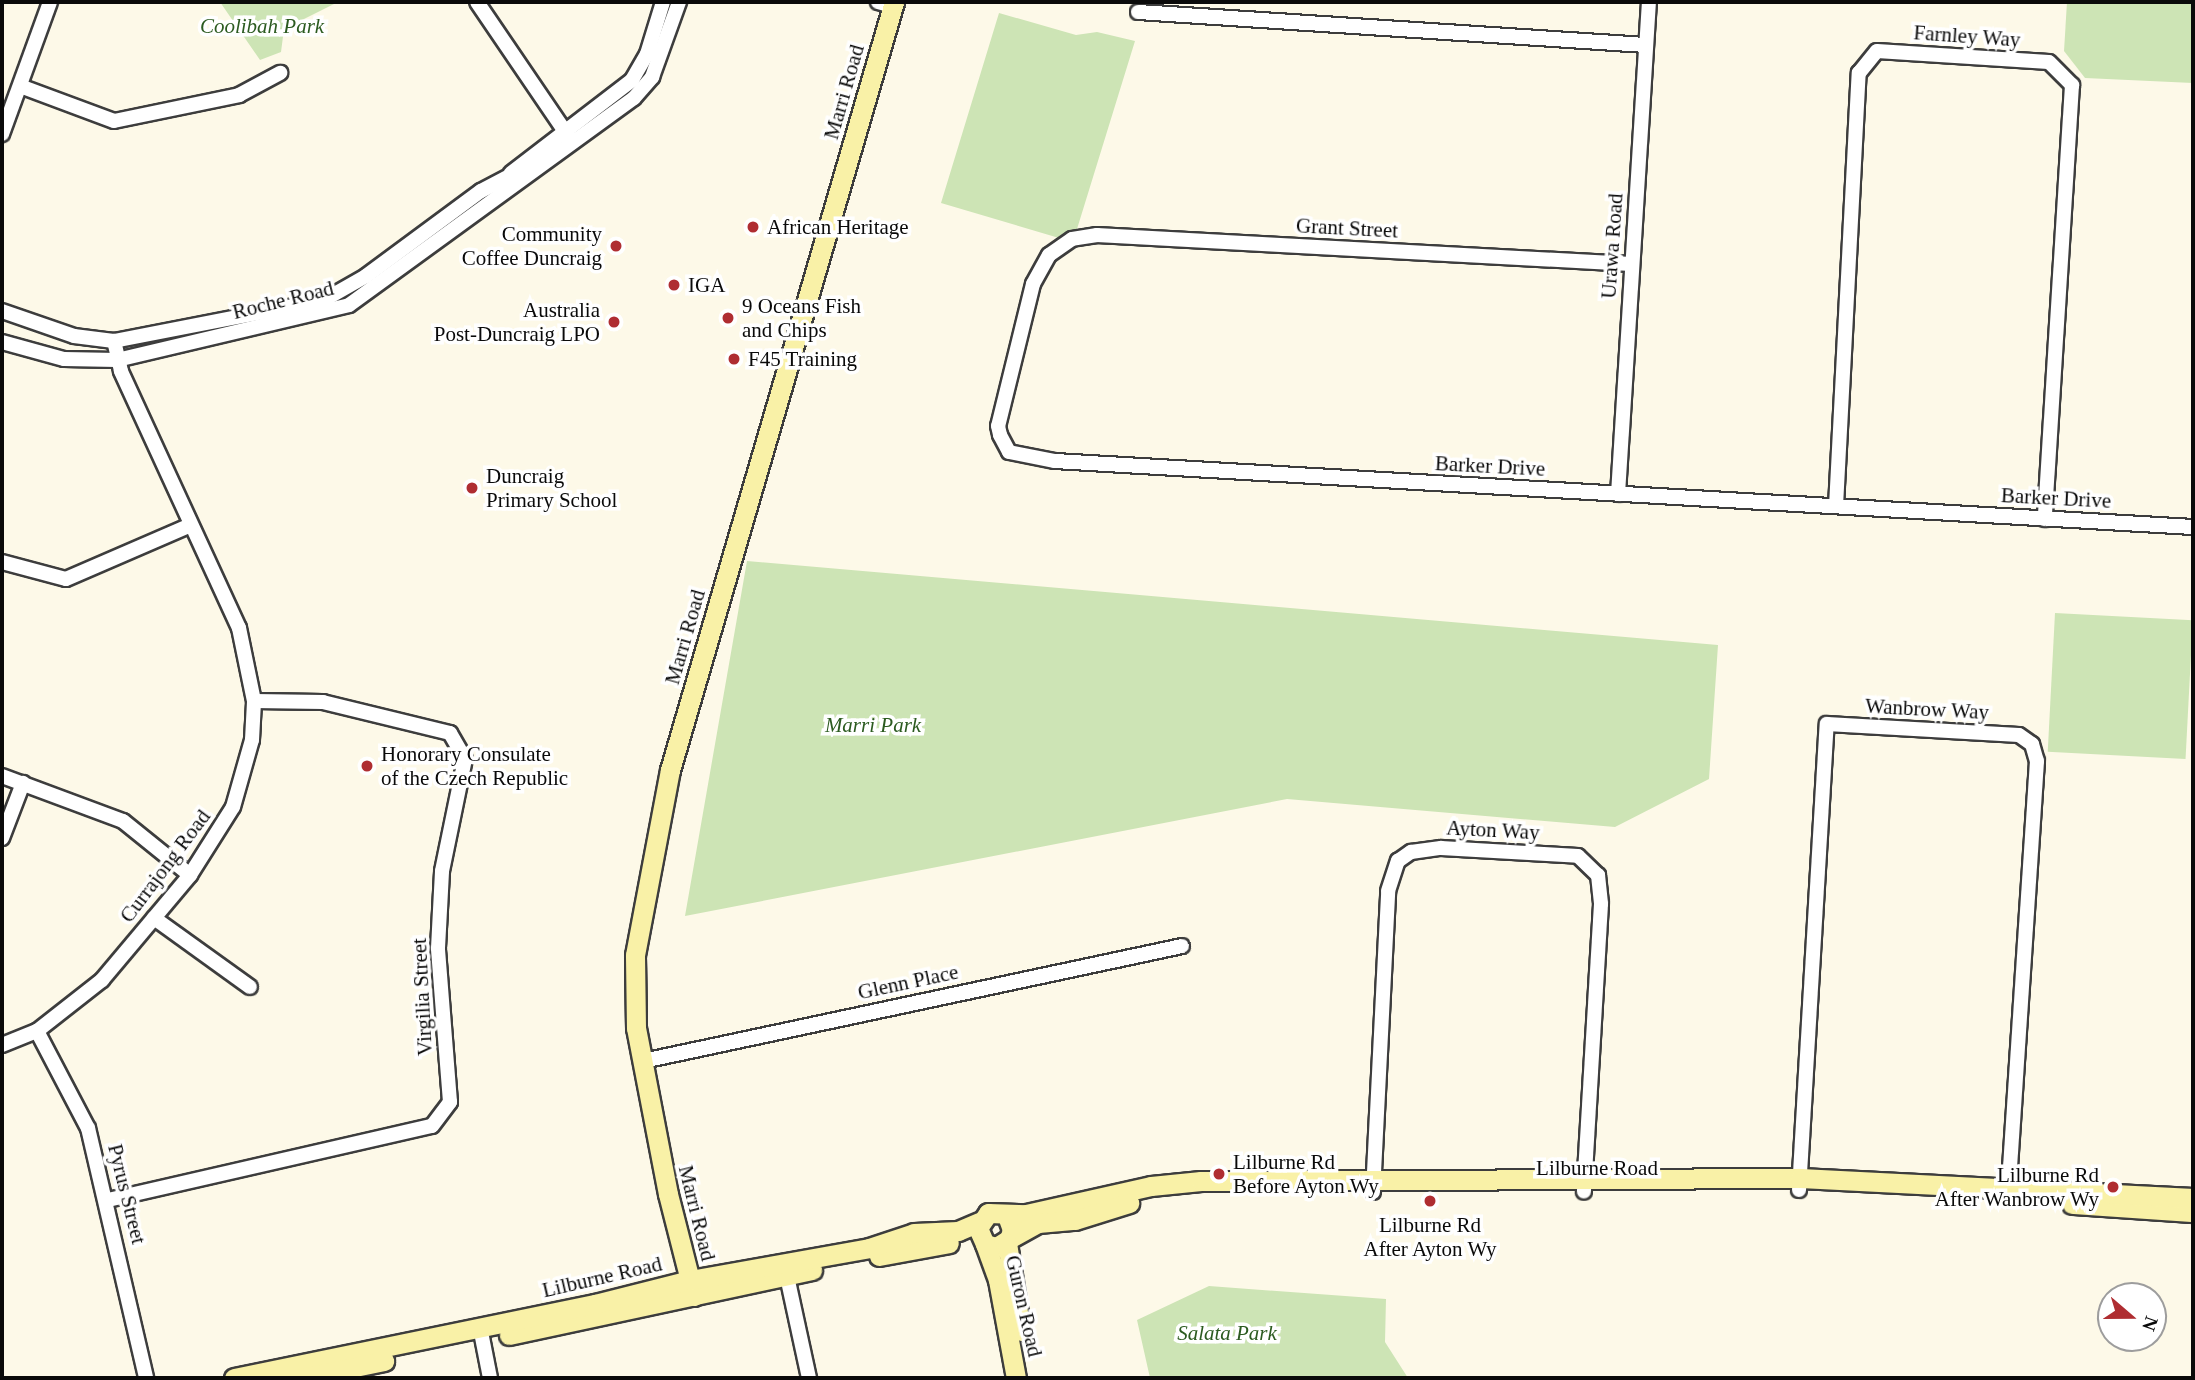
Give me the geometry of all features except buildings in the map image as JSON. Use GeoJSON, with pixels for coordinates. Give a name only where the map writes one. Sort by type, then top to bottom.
{"type":"FeatureCollection","features":[{"type":"Feature","properties":{"kind":"street"},"geometry":{"type":"LineString","coordinates":[[2,134],[50,2]]}},
{"type":"Feature","properties":{"kind":"street"},"geometry":{"type":"LineString","coordinates":[[477,2],[570,137]]}},
{"type":"Feature","properties":{"kind":"street","name":"Roche Road"},"geometry":{"type":"LineString","coordinates":[[2,342],[64,359],[117,360],[349,305],[535,170],[632,80],[647,54],[663,2]]}},
{"type":"Feature","properties":{"kind":"street","name":"Roche Road"},"geometry":{"type":"LineString","coordinates":[[2,311],[74,336],[114,341],[338,294],[502,180],[634,98],[652,77],[679,2]]}},
{"type":"Feature","properties":{"kind":"street","name":"Urawa Road"},"geometry":{"type":"LineString","coordinates":[[1618,494],[1649,2]]}},
{"type":"Feature","properties":{"kind":"street","name":"Marri Road"},"geometry":{"type":"LineString","coordinates":[[692,1288],[668,1194],[636,1028],[635,955],[670,770],[888,3]]}},
{"type":"Feature","properties":{"kind":"street"},"geometry":{"type":"LineString","coordinates":[[1138,12],[1646,45]]}},
{"type":"Feature","properties":{"kind":"street","name":"Farnley Way"},"geometry":{"type":"LineString","coordinates":[[1836,506],[1859,73],[1877,51],[2049,62],[2072,85],[2045,519]]}},
{"type":"Feature","properties":{"kind":"street"},"geometry":{"type":"LineString","coordinates":[[20,86],[114,121],[239,95],[280,73]]}},
{"type":"Feature","properties":{"kind":"street","name":"Roche Road"},"geometry":{"type":"LineString","coordinates":[[502,180],[527,167],[535,170]]}},
{"type":"Feature","properties":{"kind":"street","name":"Grant Street"},"geometry":{"type":"LineString","coordinates":[[1061,245],[1097,235],[1631,264]]}},
{"type":"Feature","properties":{"kind":"street","name":"Barker Drive"},"geometry":{"type":"LineString","coordinates":[[1061,245],[1049,255],[1033,284],[998,426],[1004,444],[1016,455],[1055,461],[2193,527]]}},
{"type":"Feature","properties":{"kind":"street","name":"Currajong Road"},"geometry":{"type":"LineString","coordinates":[[2,1045],[37,1031],[102,980],[190,875],[233,807],[252,740],[254,701],[239,628],[117,360],[114,341]]}},
{"type":"Feature","properties":{"kind":"street"},"geometry":{"type":"LineString","coordinates":[[2,562],[66,579],[191,525]]}},
{"type":"Feature","properties":{"kind":"street","name":"Virgilia Street"},"geometry":{"type":"LineString","coordinates":[[108,1200],[432,1126],[450,1102],[438,948],[442,871],[465,759],[450,733],[323,702],[254,701]]}},
{"type":"Feature","properties":{"kind":"street","name":"Wanbrow Way"},"geometry":{"type":"LineString","coordinates":[[1800,1184],[1827,724],[2019,735],[2032,744],[2037,761],[2009,1194]]}},
{"type":"Feature","properties":{"kind":"street"},"geometry":{"type":"LineString","coordinates":[[2,776],[123,821],[190,875]]}},
{"type":"Feature","properties":{"kind":"street"},"geometry":{"type":"LineString","coordinates":[[2,838],[23,783]]}},
{"type":"Feature","properties":{"kind":"street","name":"Ayton Way"},"geometry":{"type":"LineString","coordinates":[[1373,1185],[1388,891],[1398,861],[1411,852],[1441,848],[1578,856],[1598,875],[1601,904],[1585,1184]]}},
{"type":"Feature","properties":{"kind":"street"},"geometry":{"type":"LineString","coordinates":[[154,918],[250,986]]}},
{"type":"Feature","properties":{"kind":"street","name":"Glenn Place"},"geometry":{"type":"LineString","coordinates":[[643,1060],[1182,946]]}},
{"type":"Feature","properties":{"kind":"street","name":"Pyrus Street"},"geometry":{"type":"LineString","coordinates":[[37,1031],[88,1128],[108,1200],[146,1378]]}},
{"type":"Feature","properties":{"kind":"street","name":"Lilburne Road"},"geometry":{"type":"LineString","coordinates":[[1007,1216],[1179,1182],[1373,1185],[1800,1184],[2009,1194],[2193,1198]]}},
{"type":"Feature","properties":{"kind":"street","name":"Lilburne Road"},"geometry":{"type":"LineString","coordinates":[[1008,1241],[1038,1223],[1075,1220],[1153,1199],[1373,1185]]}},
{"type":"Feature","properties":{"kind":"street","name":"Lilburne Road"},"geometry":{"type":"LineString","coordinates":[[2009,1194],[2193,1212]]}},
{"type":"Feature","properties":{"kind":"street"},"geometry":{"type":"LineString","coordinates":[[995,1212],[1007,1216],[1012,1225],[1008,1241],[996,1247],[982,1236],[995,1212]]}},
{"type":"Feature","properties":{"kind":"street","name":"Lilburne Road"},"geometry":{"type":"LineString","coordinates":[[301,1378],[481,1334],[692,1288],[785,1269],[982,1236]]}},
{"type":"Feature","properties":{"kind":"street","name":"Guron Road"},"geometry":{"type":"LineString","coordinates":[[982,1236],[998,1280],[1016,1378]]}},
{"type":"Feature","properties":{"kind":"street","name":"Guron Road"},"geometry":{"type":"LineString","coordinates":[[1008,1241],[1030,1378]]}},
{"type":"Feature","properties":{"kind":"street"},"geometry":{"type":"LineString","coordinates":[[785,1269],[808,1378]]}},
{"type":"Feature","properties":{"kind":"street"},"geometry":{"type":"LineString","coordinates":[[481,1334],[490,1378]]}},
{"type":"Feature","properties":{"kind":"street","name":"Lilburne Road"},"geometry":{"type":"LineString","coordinates":[[234,1378],[481,1334]]}},
{"type":"Feature","properties":{"kind":"green space","name":"Coolibah Park"},"geometry":{"type":"Polygon","coordinates":[[[220,2],[338,2],[284,29],[281,52],[260,60],[220,2]]]}},
{"type":"Feature","properties":{"kind":"green space"},"geometry":{"type":"Polygon","coordinates":[[[2067,2],[2193,2],[2193,83],[2085,78],[2064,51],[2067,2]]]}},
{"type":"Feature","properties":{"kind":"green space"},"geometry":{"type":"Polygon","coordinates":[[[999,13],[1076,35],[1097,32],[1135,41],[1077,229],[1059,238],[941,203],[999,13]]]}},
{"type":"Feature","properties":{"kind":"green space","name":"Marri Park"},"geometry":{"type":"Polygon","coordinates":[[[747,561],[1718,645],[1709,779],[1615,827],[1287,799],[685,916],[747,561]]]}},
{"type":"Feature","properties":{"kind":"green space"},"geometry":{"type":"Polygon","coordinates":[[[2055,613],[2193,620],[2186,759],[2048,752],[2055,613]]]}},
{"type":"Feature","properties":{"kind":"green space","name":"Salata Park"},"geometry":{"type":"Polygon","coordinates":[[[1209,1286],[1386,1299],[1385,1342],[1408,1378],[1150,1378],[1137,1320],[1209,1286]]]}},
{"type":"Feature","properties":{"kind":"place","name":"African Heritage"},"geometry":{"type":"Point","coordinates":[753,227]}},
{"type":"Feature","properties":{"kind":"place","name":"Community Coffee Duncraig"},"geometry":{"type":"Point","coordinates":[616,246]}},
{"type":"Feature","properties":{"kind":"place","name":"IGA"},"geometry":{"type":"Point","coordinates":[674,285]}},
{"type":"Feature","properties":{"kind":"place","name":"9 Oceans Fish and Chips"},"geometry":{"type":"Point","coordinates":[728,318]}},
{"type":"Feature","properties":{"kind":"place","name":"Australia Post-Duncraig LPO"},"geometry":{"type":"Point","coordinates":[614,322]}},
{"type":"Feature","properties":{"kind":"place","name":"F45 Training"},"geometry":{"type":"Point","coordinates":[734,359]}},
{"type":"Feature","properties":{"kind":"place","name":"Duncraig Primary School"},"geometry":{"type":"Point","coordinates":[472,488]}},
{"type":"Feature","properties":{"kind":"place","name":"Honorary Consulate of the Czech Republic"},"geometry":{"type":"Point","coordinates":[367,766]}},
{"type":"Feature","properties":{"kind":"place","name":"Lilburne Rd Before Ayton Wy"},"geometry":{"type":"Point","coordinates":[1219,1174]}},
{"type":"Feature","properties":{"kind":"place","name":"Lilburne Rd After Wanbrow Wy"},"geometry":{"type":"Point","coordinates":[2113,1187]}},
{"type":"Feature","properties":{"kind":"place","name":"Lilburne Rd After Ayton Wy"},"geometry":{"type":"Point","coordinates":[1430,1201]}}]}
